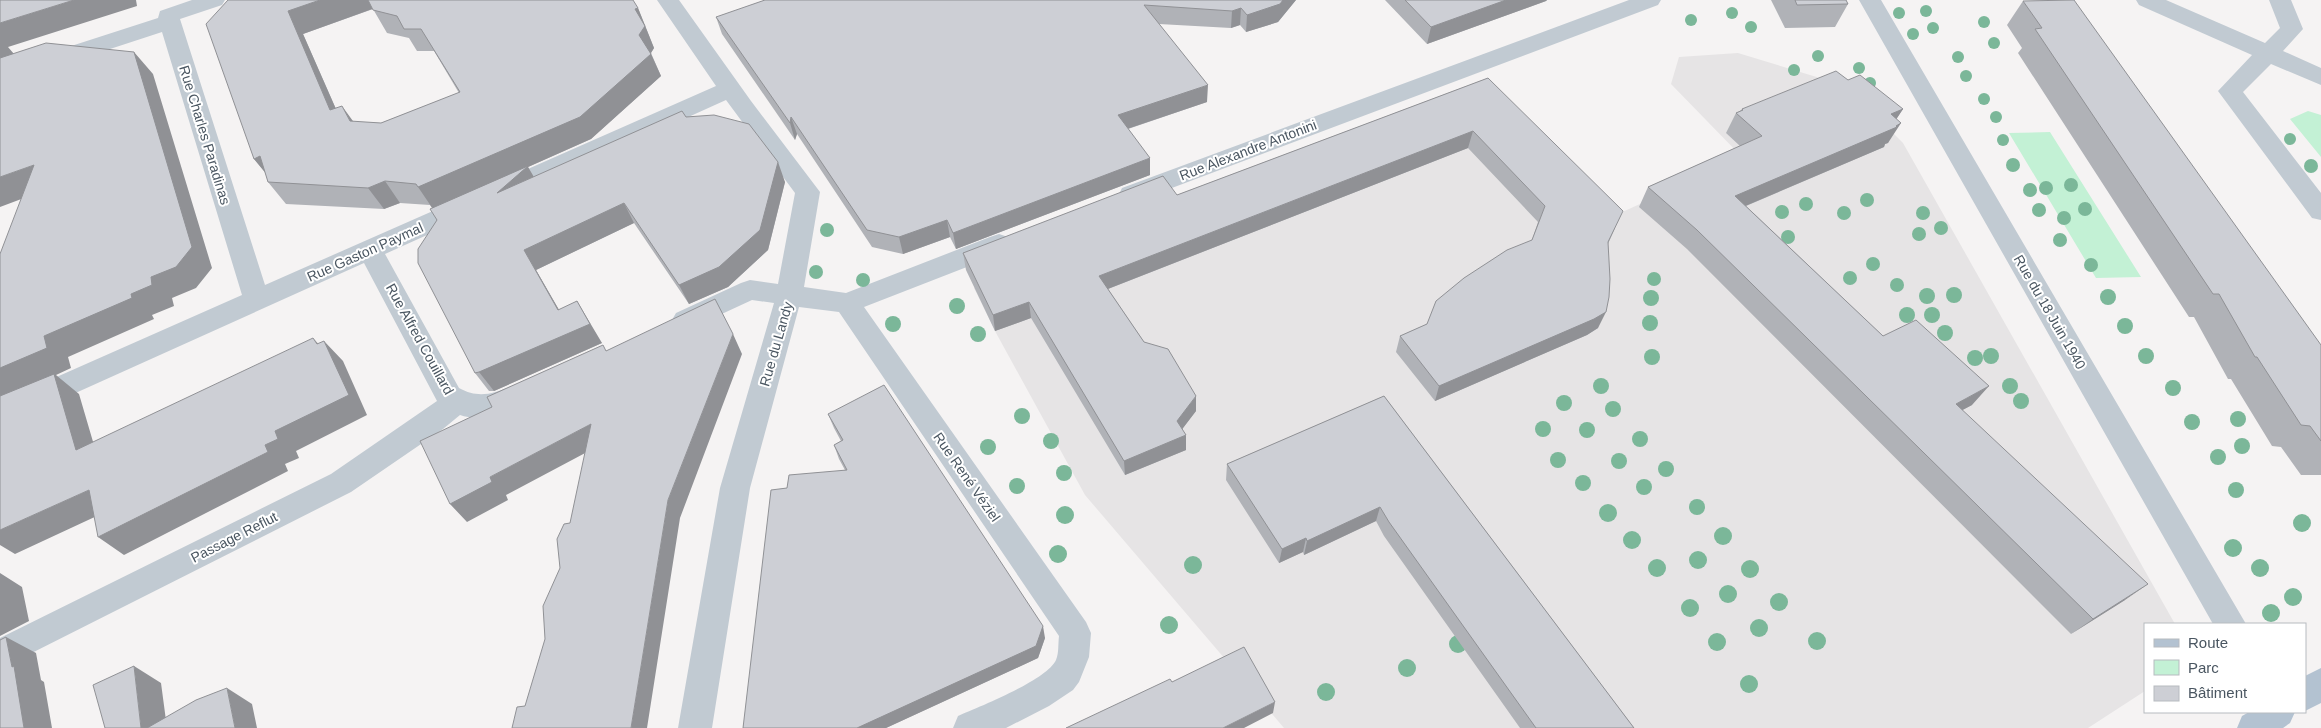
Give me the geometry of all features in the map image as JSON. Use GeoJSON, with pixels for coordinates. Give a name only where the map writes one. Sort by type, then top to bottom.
{"type":"FeatureCollection","features":[{"type":"Feature","properties":{"kind":"main road"},"geometry":{"type":"LineString","coordinates":[[2306,694],[2321,684]]}},
{"type":"Feature","properties":{"kind":"main road"},"geometry":{"type":"LineString","coordinates":[[2254,728],[2276,713]]}},
{"type":"Feature","properties":{"kind":"street"},"geometry":{"type":"LineString","coordinates":[[0,58],[167,11],[214,0]]}},
{"type":"Feature","properties":{"kind":"street","name":"Rue du Landy"},"geometry":{"type":"LineString","coordinates":[[668,0],[730,89],[808,192],[790,296],[735,488],[695,728]]}},
{"type":"Feature","properties":{"kind":"street","name":"Rue Alexandre Antonini"},"geometry":{"type":"LineString","coordinates":[[1109,202],[1650,0]]}},
{"type":"Feature","properties":{"kind":"street","name":"Rue du 18 Juin 1940"},"geometry":{"type":"LineString","coordinates":[[1870,0],[2229,623]]}},
{"type":"Feature","properties":{"kind":"street"},"geometry":{"type":"LineString","coordinates":[[2147,0],[2321,77]]}},
{"type":"Feature","properties":{"kind":"street"},"geometry":{"type":"LineString","coordinates":[[2280,0],[2292,29],[2230,91],[2321,211]]}},
{"type":"Feature","properties":{"kind":"street"},"geometry":{"type":"LineString","coordinates":[[0,77],[167,11]]}},
{"type":"Feature","properties":{"kind":"street","name":"Rue Charles Paradinas"},"geometry":{"type":"LineString","coordinates":[[167,11],[257,300]]}},
{"type":"Feature","properties":{"kind":"street"},"geometry":{"type":"LineString","coordinates":[[2267,54],[2321,59]]}},
{"type":"Feature","properties":{"kind":"street","name":"Rue Gaston Paymal"},"geometry":{"type":"LineString","coordinates":[[0,415],[730,89]]}},
{"type":"Feature","properties":{"kind":"street"},"geometry":{"type":"LineString","coordinates":[[660,331],[750,290],[847,303],[1016,238]]}},
{"type":"Feature","properties":{"kind":"street","name":"Rue Alfred Couillard"},"geometry":{"type":"LineString","coordinates":[[370,250],[449,396],[466,406],[497,405],[551,380]]}},
{"type":"Feature","properties":{"kind":"street","name":"Rue René Véziel"},"geometry":{"type":"LineString","coordinates":[[847,303],[1075,633],[1074,656],[1067,672],[1054,685],[970,728]]}},
{"type":"Feature","properties":{"kind":"street","name":"Passage Reflut"},"geometry":{"type":"LineString","coordinates":[[0,654],[341,483],[433,421],[457,401]]}},
{"type":"Feature","properties":{"kind":"shaded area"},"geometry":{"type":"Polygon","coordinates":[[[1738,53],[1846,86],[1903,143],[2174,623],[2144,623],[2144,692],[2088,728],[1284,728],[1085,495],[995,331],[974,288],[1493,91],[1616,215],[1742,157],[1671,84],[1679,57],[1738,53]]]}},
{"type":"Feature","properties":{"kind":"green space"},"geometry":{"type":"Polygon","coordinates":[[[2308,111],[2321,115],[2321,157],[2290,119],[2308,111]]]}},
{"type":"Feature","properties":{"kind":"green space"},"geometry":{"type":"Polygon","coordinates":[[[2050,132],[2141,277],[2096,278],[2009,133],[2050,132]]]}},
{"type":"Feature","properties":{"kind":"building"},"geometry":{"type":"Polygon","coordinates":[[[0,0],[74,0],[0,23],[0,0]]]}},
{"type":"Feature","properties":{"kind":"building"},"geometry":{"type":"Polygon","coordinates":[[[228,0],[320,0],[288,11],[330,110],[342,106],[350,121],[381,123],[460,92],[421,29],[404,29],[397,16],[373,10],[368,0],[633,0],[638,8],[635,9],[645,26],[639,35],[651,54],[580,117],[418,187],[416,184],[385,181],[368,188],[268,182],[260,156],[254,159],[206,24],[228,0]]]}},
{"type":"Feature","properties":{"kind":"building"},"geometry":{"type":"Polygon","coordinates":[[[765,0],[1283,0],[1280,4],[1247,15],[1241,8],[1232,11],[1144,5],[1208,85],[1118,115],[1150,158],[953,233],[947,220],[899,237],[867,230],[791,117],[790,123],[716,17],[765,0]]]}},
{"type":"Feature","properties":{"kind":"building"},"geometry":{"type":"Polygon","coordinates":[[[1405,0],[1506,0],[1431,27],[1405,0]]]}},
{"type":"Feature","properties":{"kind":"building"},"geometry":{"type":"Polygon","coordinates":[[[1795,0],[1846,0],[1848,4],[1797,5],[1795,0]]]}},
{"type":"Feature","properties":{"kind":"building"},"geometry":{"type":"Polygon","coordinates":[[[2074,0],[2321,345],[2321,441],[2310,426],[2301,425],[2257,357],[2255,357],[2219,294],[2213,294],[2035,29],[2042,28],[2023,1],[2074,0]]]}},
{"type":"Feature","properties":{"kind":"building"},"geometry":{"type":"Polygon","coordinates":[[[46,43],[134,52],[192,247],[176,267],[151,277],[152,285],[131,294],[132,298],[44,336],[47,348],[0,368],[0,254],[34,165],[0,177],[0,58],[46,43]]]}},
{"type":"Feature","properties":{"kind":"building"},"geometry":{"type":"Polygon","coordinates":[[[1836,71],[1848,80],[1860,75],[1903,109],[1891,114],[1901,123],[1897,127],[1735,196],[1883,336],[1916,320],[1989,386],[1956,404],[2148,584],[2093,619],[1697,230],[1648,187],[1762,136],[1736,113],[1742,109],[1836,71]]]}},
{"type":"Feature","properties":{"kind":"building"},"geometry":{"type":"Polygon","coordinates":[[[1488,78],[1623,211],[1608,242],[1610,279],[1606,312],[1594,319],[1439,386],[1400,336],[1427,324],[1436,301],[1464,278],[1507,250],[1532,240],[1545,206],[1473,131],[1099,276],[1144,342],[1168,349],[1196,396],[1177,421],[1186,435],[1124,461],[1029,302],[993,315],[963,253],[1163,176],[1177,195],[1488,78]]]}},
{"type":"Feature","properties":{"kind":"building"},"geometry":{"type":"Polygon","coordinates":[[[682,111],[686,117],[714,115],[749,124],[778,162],[760,230],[719,267],[679,285],[624,203],[524,250],[558,310],[577,301],[590,324],[475,373],[418,263],[418,249],[437,220],[430,209],[528,166],[497,193],[682,111]]]}},
{"type":"Feature","properties":{"kind":"building"},"geometry":{"type":"Polygon","coordinates":[[[715,299],[733,334],[668,500],[631,728],[512,728],[517,707],[525,706],[545,639],[543,606],[560,568],[557,539],[564,524],[570,523],[591,424],[490,477],[492,482],[450,504],[420,441],[492,407],[487,397],[603,345],[606,351],[715,299]]]}},
{"type":"Feature","properties":{"kind":"building"},"geometry":{"type":"Polygon","coordinates":[[[313,338],[317,344],[324,341],[349,395],[275,431],[278,439],[265,445],[268,452],[98,537],[89,490],[0,530],[0,396],[54,374],[76,450],[313,338]]]}},
{"type":"Feature","properties":{"kind":"building"},"geometry":{"type":"Polygon","coordinates":[[[884,385],[1043,626],[1036,646],[857,728],[743,728],[771,490],[787,488],[789,475],[847,470],[834,445],[843,440],[828,414],[884,385]]]}},
{"type":"Feature","properties":{"kind":"building"},"geometry":{"type":"Polygon","coordinates":[[[1384,396],[1634,728],[1536,728],[1380,507],[1307,541],[1306,538],[1282,549],[1227,464],[1384,396]]]}},
{"type":"Feature","properties":{"kind":"building"},"geometry":{"type":"Polygon","coordinates":[[[6,637],[12,667],[14,666],[24,728],[0,728],[0,640],[6,637]]]}},
{"type":"Feature","properties":{"kind":"building"},"geometry":{"type":"Polygon","coordinates":[[[1244,647],[1275,702],[1223,728],[1066,728],[1170,679],[1172,682],[1244,647]]]}},
{"type":"Feature","properties":{"kind":"building"},"geometry":{"type":"Polygon","coordinates":[[[134,666],[141,728],[105,728],[93,685],[134,666]]]}},
{"type":"Feature","properties":{"kind":"building"},"geometry":{"type":"Polygon","coordinates":[[[227,688],[235,728],[147,728],[196,700],[227,688]]]}}]}
